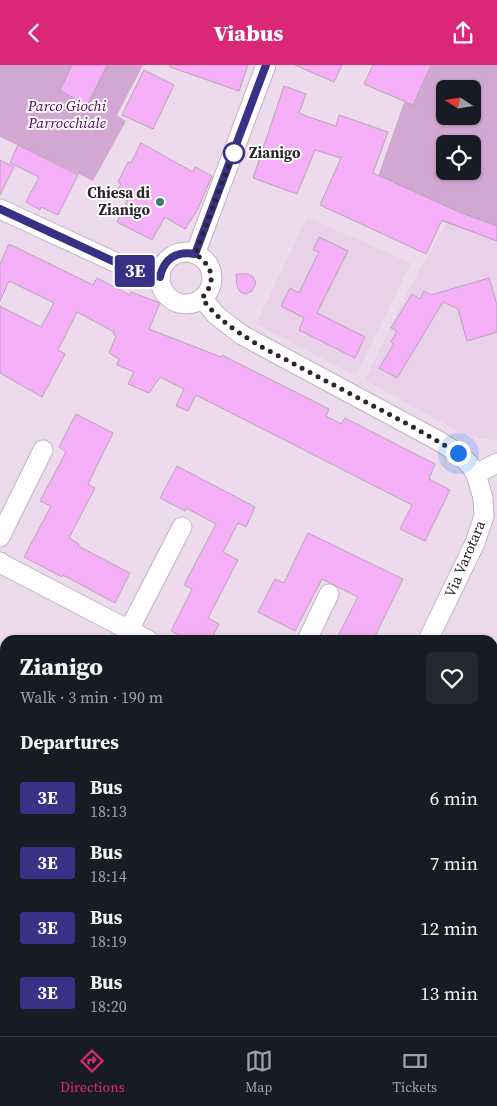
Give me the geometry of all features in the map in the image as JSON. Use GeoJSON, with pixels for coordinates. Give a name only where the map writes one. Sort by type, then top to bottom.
{"type":"FeatureCollection","features":[{"type":"Feature","properties":{"kind":"street"},"geometry":{"type":"LineString","coordinates":[[195,254],[266,65]]}},
{"type":"Feature","properties":{"kind":"street"},"geometry":{"type":"LineString","coordinates":[[0,209],[130,269],[160,277]]}},
{"type":"Feature","properties":{"kind":"street"},"geometry":{"type":"LineString","coordinates":[[180,253],[195,254],[204,260],[209,267],[211,284],[208,292],[202,298],[188,304],[174,301],[163,291],[160,284],[162,269],[172,256],[180,253]]}},
{"type":"Feature","properties":{"kind":"street","name":"Via Varotara"},"geometry":{"type":"LineString","coordinates":[[202,298],[216,315],[242,335],[437,440],[458,453],[470,465],[476,474],[483,498],[484,516],[475,543],[430,635]]}},
{"type":"Feature","properties":{"kind":"street"},"geometry":{"type":"LineString","coordinates":[[0,537],[44,450]]}},
{"type":"Feature","properties":{"kind":"street"},"geometry":{"type":"LineString","coordinates":[[476,474],[497,463]]}},
{"type":"Feature","properties":{"kind":"street"},"geometry":{"type":"LineString","coordinates":[[130,630],[182,527]]}},
{"type":"Feature","properties":{"kind":"street"},"geometry":{"type":"LineString","coordinates":[[2,563],[139,635]]}},
{"type":"Feature","properties":{"kind":"street"},"geometry":{"type":"LineString","coordinates":[[309,635],[329,594]]}},
{"type":"Feature","properties":{"kind":"shaded area"},"geometry":{"type":"Polygon","coordinates":[[[307,217],[411,263],[356,376],[256,324],[307,217]]]}},
{"type":"Feature","properties":{"kind":"shaded area"},"geometry":{"type":"Polygon","coordinates":[[[446,223],[497,241],[497,440],[465,435],[365,380],[407,293],[446,223]]]}},
{"type":"Feature","properties":{"kind":"green space","name":"Parco Giochi Parrocchiale"},"geometry":{"type":"Polygon","coordinates":[[[0,65],[143,65],[117,115],[126,121],[93,181],[0,137],[0,65]]]}},
{"type":"Feature","properties":{"kind":"green space"},"geometry":{"type":"Polygon","coordinates":[[[420,65],[497,65],[497,241],[441,221],[377,179],[402,108],[420,65]]]}},
{"type":"Feature","properties":{"kind":"building"},"geometry":{"type":"Polygon","coordinates":[[[72,65],[107,65],[87,106],[60,90],[72,65]]]}},
{"type":"Feature","properties":{"kind":"building"},"geometry":{"type":"Polygon","coordinates":[[[170,65],[248,65],[239,91],[170,67],[170,65]]]}},
{"type":"Feature","properties":{"kind":"building"},"geometry":{"type":"Polygon","coordinates":[[[295,65],[342,65],[334,82],[295,65]]]}},
{"type":"Feature","properties":{"kind":"building"},"geometry":{"type":"Polygon","coordinates":[[[373,65],[431,65],[413,105],[364,84],[373,65]]]}},
{"type":"Feature","properties":{"kind":"building"},"geometry":{"type":"Polygon","coordinates":[[[144,70],[174,85],[153,129],[122,115],[144,70]]]}},
{"type":"Feature","properties":{"kind":"building"},"geometry":{"type":"Polygon","coordinates":[[[284,86],[306,94],[299,113],[336,126],[339,115],[388,132],[373,173],[459,212],[497,226],[497,241],[442,220],[426,254],[320,205],[341,158],[315,150],[297,194],[253,178],[284,86]]]}},
{"type":"Feature","properties":{"kind":"building","name":"Chiesa di Zianigo"},"geometry":{"type":"Polygon","coordinates":[[[141,143],[193,172],[195,167],[212,176],[197,211],[185,229],[165,217],[152,240],[117,222],[130,195],[118,189],[121,184],[118,182],[128,162],[131,163],[141,143]]]}},
{"type":"Feature","properties":{"kind":"building"},"geometry":{"type":"Polygon","coordinates":[[[18,145],[78,175],[58,215],[41,207],[40,210],[26,202],[39,177],[10,163],[18,145]]]}},
{"type":"Feature","properties":{"kind":"building"},"geometry":{"type":"Polygon","coordinates":[[[0,160],[14,167],[0,195],[0,160]]]}},
{"type":"Feature","properties":{"kind":"building"},"geometry":{"type":"Polygon","coordinates":[[[319,237],[348,251],[317,313],[365,337],[355,358],[299,330],[304,318],[281,306],[290,288],[299,293],[319,252],[313,250],[319,237]]]}},
{"type":"Feature","properties":{"kind":"building"},"geometry":{"type":"Polygon","coordinates":[[[9,244],[93,285],[97,278],[130,295],[131,292],[160,303],[149,329],[221,357],[222,355],[329,409],[326,416],[341,424],[345,418],[435,464],[429,479],[450,490],[425,541],[400,529],[412,505],[196,395],[188,411],[176,406],[184,389],[160,377],[149,393],[128,384],[134,372],[117,365],[119,359],[109,353],[116,336],[113,334],[114,332],[77,312],[58,350],[65,354],[42,397],[0,373],[0,306],[41,327],[54,303],[9,281],[0,301],[0,264],[9,244]]]}},
{"type":"Feature","properties":{"kind":"building"},"geometry":{"type":"Polygon","coordinates":[[[236,274],[248,274],[253,277],[256,283],[252,291],[246,294],[240,292],[237,286],[236,274]]]}},
{"type":"Feature","properties":{"kind":"building"},"geometry":{"type":"Polygon","coordinates":[[[489,278],[497,305],[497,332],[467,341],[458,309],[443,302],[397,378],[379,368],[394,344],[391,342],[397,331],[391,328],[412,294],[420,299],[424,291],[431,295],[489,278]]]}},
{"type":"Feature","properties":{"kind":"building"},"geometry":{"type":"Polygon","coordinates":[[[76,414],[113,433],[88,484],[95,488],[69,538],[79,544],[78,546],[130,573],[115,603],[63,575],[62,577],[24,557],[51,506],[40,501],[66,452],[59,447],[76,414]]]}},
{"type":"Feature","properties":{"kind":"building"},"geometry":{"type":"Polygon","coordinates":[[[177,466],[255,507],[246,527],[238,523],[223,552],[238,560],[208,618],[219,624],[214,635],[179,635],[171,631],[192,589],[184,585],[216,524],[186,508],[185,511],[160,498],[177,466]]]}},
{"type":"Feature","properties":{"kind":"building"},"geometry":{"type":"Polygon","coordinates":[[[308,533],[403,579],[375,635],[339,635],[358,597],[322,579],[295,631],[258,612],[275,579],[284,583],[308,533]]]}},
{"type":"Feature","properties":{"kind":"bus line","name":"3E"},"geometry":{"type":"LineString","coordinates":[[0,209],[130,269],[160,277],[166,261],[172,256],[180,253],[195,254],[266,65]]}},
{"type":"Feature","properties":{"kind":"place","name":"Zianigo"},"geometry":{"type":"Point","coordinates":[234,153]}},
{"type":"Feature","properties":{"kind":"place","name":"Chiesa di Zianigo"},"geometry":{"type":"Point","coordinates":[160,202]}},
{"type":"Feature","properties":{"kind":"route"},"geometry":{"type":"LineString","coordinates":[[234,153],[236,147],[195,254],[204,260],[209,267],[211,275],[211,284],[208,292],[202,298],[207,305],[216,315],[260,346],[415,428],[458,453]]}}]}
